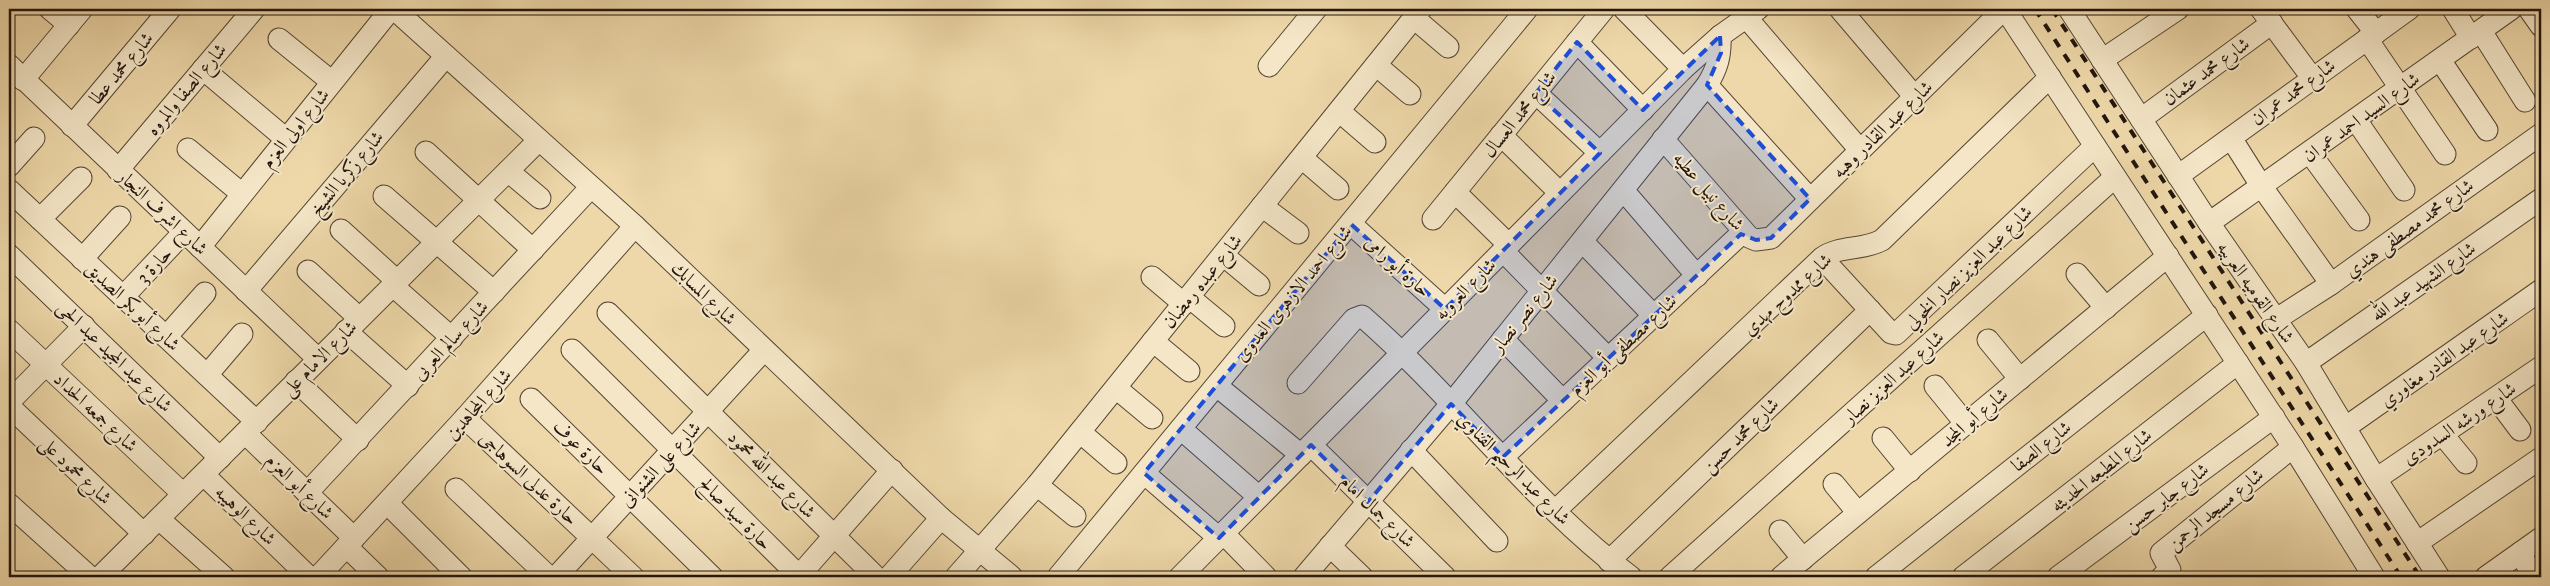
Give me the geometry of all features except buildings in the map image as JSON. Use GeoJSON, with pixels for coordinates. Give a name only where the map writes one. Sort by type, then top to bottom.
{"type":"FeatureCollection","features":[{"type":"Feature","properties":{"kind":"street"},"geometry":{"type":"LineString","coordinates":[[50,9],[76,17]]}},
{"type":"Feature","properties":{"kind":"street","name":"شارع محمد عطا"},"geometry":{"type":"LineString","coordinates":[[72,126],[170,9]]}},
{"type":"Feature","properties":{"kind":"street","name":"شارع الصفا والمروه"},"geometry":{"type":"LineString","coordinates":[[118,170],[254,9]]}},
{"type":"Feature","properties":{"kind":"street","name":"شارع المسابك"},"geometry":{"type":"LineString","coordinates":[[393,9],[635,226],[941,518],[1012,577]]}},
{"type":"Feature","properties":{"kind":"street","name":"شارع اولى العزم"},"geometry":{"type":"LineString","coordinates":[[200,247],[393,9]]}},
{"type":"Feature","properties":{"kind":"street"},"geometry":{"type":"LineString","coordinates":[[1269,66],[1316,9]]}},
{"type":"Feature","properties":{"kind":"street","name":"شارع احمد الازهرى العدوى"},"geometry":{"type":"LineString","coordinates":[[1058,577],[1527,9]]}},
{"type":"Feature","properties":{"kind":"street","name":"شارع محمد العسال"},"geometry":{"type":"LineString","coordinates":[[1433,220],[1604,9]]}},
{"type":"Feature","properties":{"kind":"street"},"geometry":{"type":"LineString","coordinates":[[1624,9],[1683,69]]}},
{"type":"Feature","properties":{"kind":"street"},"geometry":{"type":"LineString","coordinates":[[1840,9],[1915,97]]}},
{"type":"Feature","properties":{"kind":"street"},"geometry":{"type":"LineString","coordinates":[[2005,9],[2274,417],[2374,577]]}},
{"type":"Feature","properties":{"kind":"street","name":"شارع عبد القادر وهبه"},"geometry":{"type":"LineString","coordinates":[[1750,236],[1771,238],[2005,9]]}},
{"type":"Feature","properties":{"kind":"street"},"geometry":{"type":"LineString","coordinates":[[2102,60],[2178,9]]}},
{"type":"Feature","properties":{"kind":"street"},"geometry":{"type":"LineString","coordinates":[[2356,9],[2400,88],[2445,154]]}},
{"type":"Feature","properties":{"kind":"street","name":"شارع محمد عمران"},"geometry":{"type":"LineString","coordinates":[[2178,176],[2409,9]]}},
{"type":"Feature","properties":{"kind":"street"},"geometry":{"type":"LineString","coordinates":[[2453,9],[2476,34],[2525,101]]}},
{"type":"Feature","properties":{"kind":"street","name":"شارع السيد احمد عمران"},"geometry":{"type":"LineString","coordinates":[[2209,223],[2511,9]]}},
{"type":"Feature","properties":{"kind":"street"},"geometry":{"type":"LineString","coordinates":[[2529,9],[2541,26]]}},
{"type":"Feature","properties":{"kind":"street","name":"شارع القوميه العربيه"},"geometry":{"type":"LineString","coordinates":[[2073,10],[2102,60],[2209,223],[2306,363],[2376,480],[2439,577]]}},
{"type":"Feature","properties":{"kind":"street"},"geometry":{"type":"LineString","coordinates":[[1418,13],[1448,47]]}},
{"type":"Feature","properties":{"kind":"street","name":"شارع عبده رمضان"},"geometry":{"type":"LineString","coordinates":[[956,577],[1038,485],[1418,13]]}},
{"type":"Feature","properties":{"kind":"street"},"geometry":{"type":"LineString","coordinates":[[1752,13],[1860,150]]}},
{"type":"Feature","properties":{"kind":"street","name":"شارع العروبه"},"geometry":{"type":"LineString","coordinates":[[1180,577],[1683,69],[1720,36],[1752,13]]}},
{"type":"Feature","properties":{"kind":"street"},"geometry":{"type":"LineString","coordinates":[[2266,16],[2313,79]]}},
{"type":"Feature","properties":{"kind":"street","name":"شارع محمد عثمان"},"geometry":{"type":"LineString","coordinates":[[2141,119],[2266,16]]}},
{"type":"Feature","properties":{"kind":"street"},"geometry":{"type":"LineString","coordinates":[[16,72],[76,17]]}},
{"type":"Feature","properties":{"kind":"street","name":"شارع نصر نصار"},"geometry":{"type":"LineString","coordinates":[[1304,577],[1451,404],[1707,85],[1716,70],[1721,53],[1720,36]]}},
{"type":"Feature","properties":{"kind":"street"},"geometry":{"type":"LineString","coordinates":[[279,39],[332,82]]}},
{"type":"Feature","properties":{"kind":"street"},"geometry":{"type":"LineString","coordinates":[[1577,42],[1643,110]]}},
{"type":"Feature","properties":{"kind":"street","name":"شارع زكريا الشيخ"},"geometry":{"type":"LineString","coordinates":[[246,291],[446,56]]}},
{"type":"Feature","properties":{"kind":"street"},"geometry":{"type":"LineString","coordinates":[[2440,60],[2487,130]]}},
{"type":"Feature","properties":{"kind":"street"},"geometry":{"type":"LineString","coordinates":[[1376,65],[1410,94]]}},
{"type":"Feature","properties":{"kind":"street"},"geometry":{"type":"LineString","coordinates":[[203,69],[286,139]]}},
{"type":"Feature","properties":{"kind":"street","name":"شارع اشرف النجار"},"geometry":{"type":"LineString","coordinates":[[16,72],[318,359]]}},
{"type":"Feature","properties":{"kind":"street","name":"شارع ممدوح مهدي"},"geometry":{"type":"LineString","coordinates":[[1556,510],[1822,258],[1842,248],[1863,248],[1882,240],[2050,77]]}},
{"type":"Feature","properties":{"kind":"street"},"geometry":{"type":"LineString","coordinates":[[1707,85],[1810,199]]}},
{"type":"Feature","properties":{"kind":"street"},"geometry":{"type":"LineString","coordinates":[[1536,93],[1600,153]]}},
{"type":"Feature","properties":{"kind":"street"},"geometry":{"type":"LineString","coordinates":[[1339,111],[1375,142]]}},
{"type":"Feature","properties":{"kind":"street"},"geometry":{"type":"LineString","coordinates":[[2356,120],[2404,190]]}},
{"type":"Feature","properties":{"kind":"street","name":"شارع محمد مصطفى هندي"},"geometry":{"type":"LineString","coordinates":[[2275,320],[2331,284],[2541,134]]}},
{"type":"Feature","properties":{"kind":"street"},"geometry":{"type":"LineString","coordinates":[[1501,135],[1560,193]]}},
{"type":"Feature","properties":{"kind":"street"},"geometry":{"type":"LineString","coordinates":[[9,166],[34,138]]}},
{"type":"Feature","properties":{"kind":"street"},"geometry":{"type":"LineString","coordinates":[[2231,138],[2262,187],[2331,284]]}},
{"type":"Feature","properties":{"kind":"street","name":"شارع نبيل عطيه"},"geometry":{"type":"LineString","coordinates":[[1663,139],[1750,236]]}},
{"type":"Feature","properties":{"kind":"street","name":"شارع الامام على"},"geometry":{"type":"LineString","coordinates":[[110,574],[144,534],[183,494],[539,140]]}},
{"type":"Feature","properties":{"kind":"street","name":"شارع عبد العزيز نصار الخولي"},"geometry":{"type":"LineString","coordinates":[[1822,258],[1891,333],[1900,331],[2095,146]]}},
{"type":"Feature","properties":{"kind":"street"},"geometry":{"type":"LineString","coordinates":[[188,149],[242,194]]}},
{"type":"Feature","properties":{"kind":"street"},"geometry":{"type":"LineString","coordinates":[[426,152],[533,250]]}},
{"type":"Feature","properties":{"kind":"street"},"geometry":{"type":"LineString","coordinates":[[2310,152],[2359,220]]}},
{"type":"Feature","properties":{"kind":"street"},"geometry":{"type":"LineString","coordinates":[[1302,158],[1338,189]]}},
{"type":"Feature","properties":{"kind":"street"},"geometry":{"type":"LineString","coordinates":[[508,171],[540,198]]}},
{"type":"Feature","properties":{"kind":"street","name":"شارع عبد العزيز نصار"},"geometry":{"type":"LineString","coordinates":[[1670,577],[2116,176]]}},
{"type":"Feature","properties":{"kind":"street"},"geometry":{"type":"LineString","coordinates":[[40,219],[81,178]]}},
{"type":"Feature","properties":{"kind":"street","name":"شارع سالم العربى"},"geometry":{"type":"LineString","coordinates":[[307,493],[591,187]]}},
{"type":"Feature","properties":{"kind":"street","name":"شارع أبو بكر الصديق"},"geometry":{"type":"LineString","coordinates":[[9,190],[207,375],[251,428]]}},
{"type":"Feature","properties":{"kind":"street"},"geometry":{"type":"LineString","coordinates":[[1623,190],[1697,276]]}},
{"type":"Feature","properties":{"kind":"street"},"geometry":{"type":"LineString","coordinates":[[1455,192],[1542,291],[1608,358]]}},
{"type":"Feature","properties":{"kind":"street"},"geometry":{"type":"LineString","coordinates":[[384,196],[494,292]]}},
{"type":"Feature","properties":{"kind":"street","name":"شارع الشهيد عبد الله"},"geometry":{"type":"LineString","coordinates":[[2306,363],[2541,199]]}},
{"type":"Feature","properties":{"kind":"street"},"geometry":{"type":"LineString","coordinates":[[1262,206],[1298,233]]}},
{"type":"Feature","properties":{"kind":"street"},"geometry":{"type":"LineString","coordinates":[[82,259],[120,217]]}},
{"type":"Feature","properties":{"kind":"street","name":"حارة أبو رامى"},"geometry":{"type":"LineString","coordinates":[[1351,224],[1446,309]]}},
{"type":"Feature","properties":{"kind":"street","name":"شارع المجاهدين"},"geometry":{"type":"LineString","coordinates":[[318,577],[388,504],[635,226]]}},
{"type":"Feature","properties":{"kind":"street"},"geometry":{"type":"LineString","coordinates":[[341,230],[452,338]]}},
{"type":"Feature","properties":{"kind":"street","name":"حارة 3"},"geometry":{"type":"LineString","coordinates":[[123,297],[184,232]]}},
{"type":"Feature","properties":{"kind":"street","name":"شارع مصطفى أبو العزم"},"geometry":{"type":"LineString","coordinates":[[1503,457],[1697,276],[1750,236]]}},
{"type":"Feature","properties":{"kind":"street"},"geometry":{"type":"LineString","coordinates":[[1582,241],[1654,316]]}},
{"type":"Feature","properties":{"kind":"street","name":"شارع عبد المجيد عبد الحى"},"geometry":{"type":"LineString","coordinates":[[9,255],[220,458]]}},
{"type":"Feature","properties":{"kind":"street"},"geometry":{"type":"LineString","coordinates":[[1223,255],[1259,285]]}},
{"type":"Feature","properties":{"kind":"street","name":"شارع أبو المجد"},"geometry":{"type":"LineString","coordinates":[[1781,577],[2168,256]]}},
{"type":"Feature","properties":{"kind":"street"},"geometry":{"type":"LineString","coordinates":[[308,271],[408,386]]}},
{"type":"Feature","properties":{"kind":"street"},"geometry":{"type":"LineString","coordinates":[[2077,274],[2106,308]]}},
{"type":"Feature","properties":{"kind":"street"},"geometry":{"type":"LineString","coordinates":[[1152,277],[1224,326]]}},
{"type":"Feature","properties":{"kind":"street","name":"شارع عبد القادر مغاوري"},"geometry":{"type":"LineString","coordinates":[[2346,427],[2541,290]]}},
{"type":"Feature","properties":{"kind":"street"},"geometry":{"type":"LineString","coordinates":[[166,337],[205,294]]}},
{"type":"Feature","properties":{"kind":"street","name":"شارع محمد حسن"},"geometry":{"type":"LineString","coordinates":[[1609,561],[1870,310]]}},
{"type":"Feature","properties":{"kind":"street","name":"شارع عبد الله محمود"},"geometry":{"type":"LineString","coordinates":[[608,313],[876,577]]}},
{"type":"Feature","properties":{"kind":"street","name":"شارع الصفا"},"geometry":{"type":"LineString","coordinates":[[1876,577],[2207,315]]}},
{"type":"Feature","properties":{"kind":"street","name":"شارع عبد الرحيم القناوي"},"geometry":{"type":"LineString","coordinates":[[1298,383],[1358,316],[1364,318],[1402,353],[1556,510],[1609,561],[1631,577]]}},
{"type":"Feature","properties":{"kind":"street"},"geometry":{"type":"LineString","coordinates":[[9,402],[84,326]]}},
{"type":"Feature","properties":{"kind":"street","name":"شارع جمعه الحداد"},"geometry":{"type":"LineString","coordinates":[[9,330],[183,494]]}},
{"type":"Feature","properties":{"kind":"street"},"geometry":{"type":"LineString","coordinates":[[207,375],[242,334]]}},
{"type":"Feature","properties":{"kind":"street"},"geometry":{"type":"LineString","coordinates":[[1503,339],[1564,401]]}},
{"type":"Feature","properties":{"kind":"street"},"geometry":{"type":"LineString","coordinates":[[1988,340],[2020,379]]}},
{"type":"Feature","properties":{"kind":"street"},"geometry":{"type":"LineString","coordinates":[[1153,341],[1189,371]]}},
{"type":"Feature","properties":{"kind":"street","name":"حارة سيد صالح"},"geometry":{"type":"LineString","coordinates":[[572,350],[799,577]]}},
{"type":"Feature","properties":{"kind":"street","name":"شارع على الشنوانى"},"geometry":{"type":"LineString","coordinates":[[556,577],[764,350]]}},
{"type":"Feature","properties":{"kind":"street","name":"شارع المطبعه الحديثه"},"geometry":{"type":"LineString","coordinates":[[1963,577],[2238,363]]}},
{"type":"Feature","properties":{"kind":"street","name":"شارع ورشه السدودى"},"geometry":{"type":"LineString","coordinates":[[2376,480],[2541,367]]}},
{"type":"Feature","properties":{"kind":"street"},"geometry":{"type":"LineString","coordinates":[[296,381],[358,440]]}},
{"type":"Feature","properties":{"kind":"street","name":"شارع جمال امام"},"geometry":{"type":"LineString","coordinates":[[1217,386],[1306,450],[1368,502],[1445,577]]}},
{"type":"Feature","properties":{"kind":"street"},"geometry":{"type":"LineString","coordinates":[[1934,386],[1966,424]]}},
{"type":"Feature","properties":{"kind":"street"},"geometry":{"type":"LineString","coordinates":[[1116,388],[1152,418]]}},
{"type":"Feature","properties":{"kind":"street"},"geometry":{"type":"LineString","coordinates":[[2496,398],[2520,430]]}},
{"type":"Feature","properties":{"kind":"street","name":"حارة عوف"},"geometry":{"type":"LineString","coordinates":[[530,399],[631,495],[712,577]]}},
{"type":"Feature","properties":{"kind":"street","name":"شارع محمود على"},"geometry":{"type":"LineString","coordinates":[[9,406],[144,534]]}},
{"type":"Feature","properties":{"kind":"street","name":"شارع جابر حسن"},"geometry":{"type":"LineString","coordinates":[[2058,577],[2274,417]]}},
{"type":"Feature","properties":{"kind":"street","name":"حارة عدلى السوهاجى"},"geometry":{"type":"LineString","coordinates":[[465,418],[633,577]]}},
{"type":"Feature","properties":{"kind":"street","name":"شارع أبو العزم"},"geometry":{"type":"LineString","coordinates":[[251,428],[351,542],[378,577]]}},
{"type":"Feature","properties":{"kind":"street"},"geometry":{"type":"LineString","coordinates":[[1180,429],[1259,497]]}},
{"type":"Feature","properties":{"kind":"street"},"geometry":{"type":"LineString","coordinates":[[1080,432],[1116,463]]}},
{"type":"Feature","properties":{"kind":"street"},"geometry":{"type":"LineString","coordinates":[[2443,435],[2466,463]]}},
{"type":"Feature","properties":{"kind":"street"},"geometry":{"type":"LineString","coordinates":[[1883,438],[1910,470]]}},
{"type":"Feature","properties":{"kind":"street","name":"شارع مسجد الرحمن"},"geometry":{"type":"LineString","coordinates":[[2162,577],[2170,570],[2161,553],[2293,447]]}},
{"type":"Feature","properties":{"kind":"street"},"geometry":{"type":"LineString","coordinates":[[1411,450],[1497,541]]}},
{"type":"Feature","properties":{"kind":"street"},"geometry":{"type":"LineString","coordinates":[[2417,544],[2541,458]]}},
{"type":"Feature","properties":{"kind":"street"},"geometry":{"type":"LineString","coordinates":[[799,577],[892,470]]}},
{"type":"Feature","properties":{"kind":"street"},"geometry":{"type":"LineString","coordinates":[[1144,473],[1221,536],[1266,577]]}},
{"type":"Feature","properties":{"kind":"street","name":"شارع الوهيبه"},"geometry":{"type":"LineString","coordinates":[[204,475],[309,577]]}},
{"type":"Feature","properties":{"kind":"street"},"geometry":{"type":"LineString","coordinates":[[1834,484],[1858,513]]}},
{"type":"Feature","properties":{"kind":"street"},"geometry":{"type":"LineString","coordinates":[[1038,485],[1075,516]]}},
{"type":"Feature","properties":{"kind":"street"},"geometry":{"type":"LineString","coordinates":[[456,489],[549,577]]}},
{"type":"Feature","properties":{"kind":"street"},"geometry":{"type":"LineString","coordinates":[[9,504],[90,577]]}},
{"type":"Feature","properties":{"kind":"street"},"geometry":{"type":"LineString","coordinates":[[388,504],[461,577]]}},
{"type":"Feature","properties":{"kind":"street"},"geometry":{"type":"LineString","coordinates":[[889,577],[941,518]]}},
{"type":"Feature","properties":{"kind":"street"},"geometry":{"type":"LineString","coordinates":[[159,519],[224,577]]}},
{"type":"Feature","properties":{"kind":"street"},"geometry":{"type":"LineString","coordinates":[[1780,531],[1803,559]]}},
{"type":"Feature","properties":{"kind":"street"},"geometry":{"type":"LineString","coordinates":[[2486,577],[2541,538]]}},
{"type":"Feature","properties":{"kind":"street"},"geometry":{"type":"LineString","coordinates":[[1330,546],[1362,577]]}},
{"type":"Feature","properties":{"kind":"street"},"geometry":{"type":"LineString","coordinates":[[2520,553],[2534,577]]}},
{"type":"Feature","properties":{"kind":"highlighted area"},"geometry":{"type":"Polygon","coordinates":[[[1720,36],[1721,53],[1707,85],[1810,199],[1771,238],[1756,240],[1741,234],[1503,457],[1451,404],[1368,502],[1311,445],[1219,538],[1144,473],[1351,224],[1445,309],[1600,153],[1536,93],[1577,42],[1643,110],[1720,36]]]}},
{"type":"Feature","properties":{"kind":"railway"},"geometry":{"type":"LineString","coordinates":[[2035,9],[2401,577]]}},
{"type":"Feature","properties":{"kind":"railway"},"geometry":{"type":"LineString","coordinates":[[2052,9],[2420,577]]}}]}
